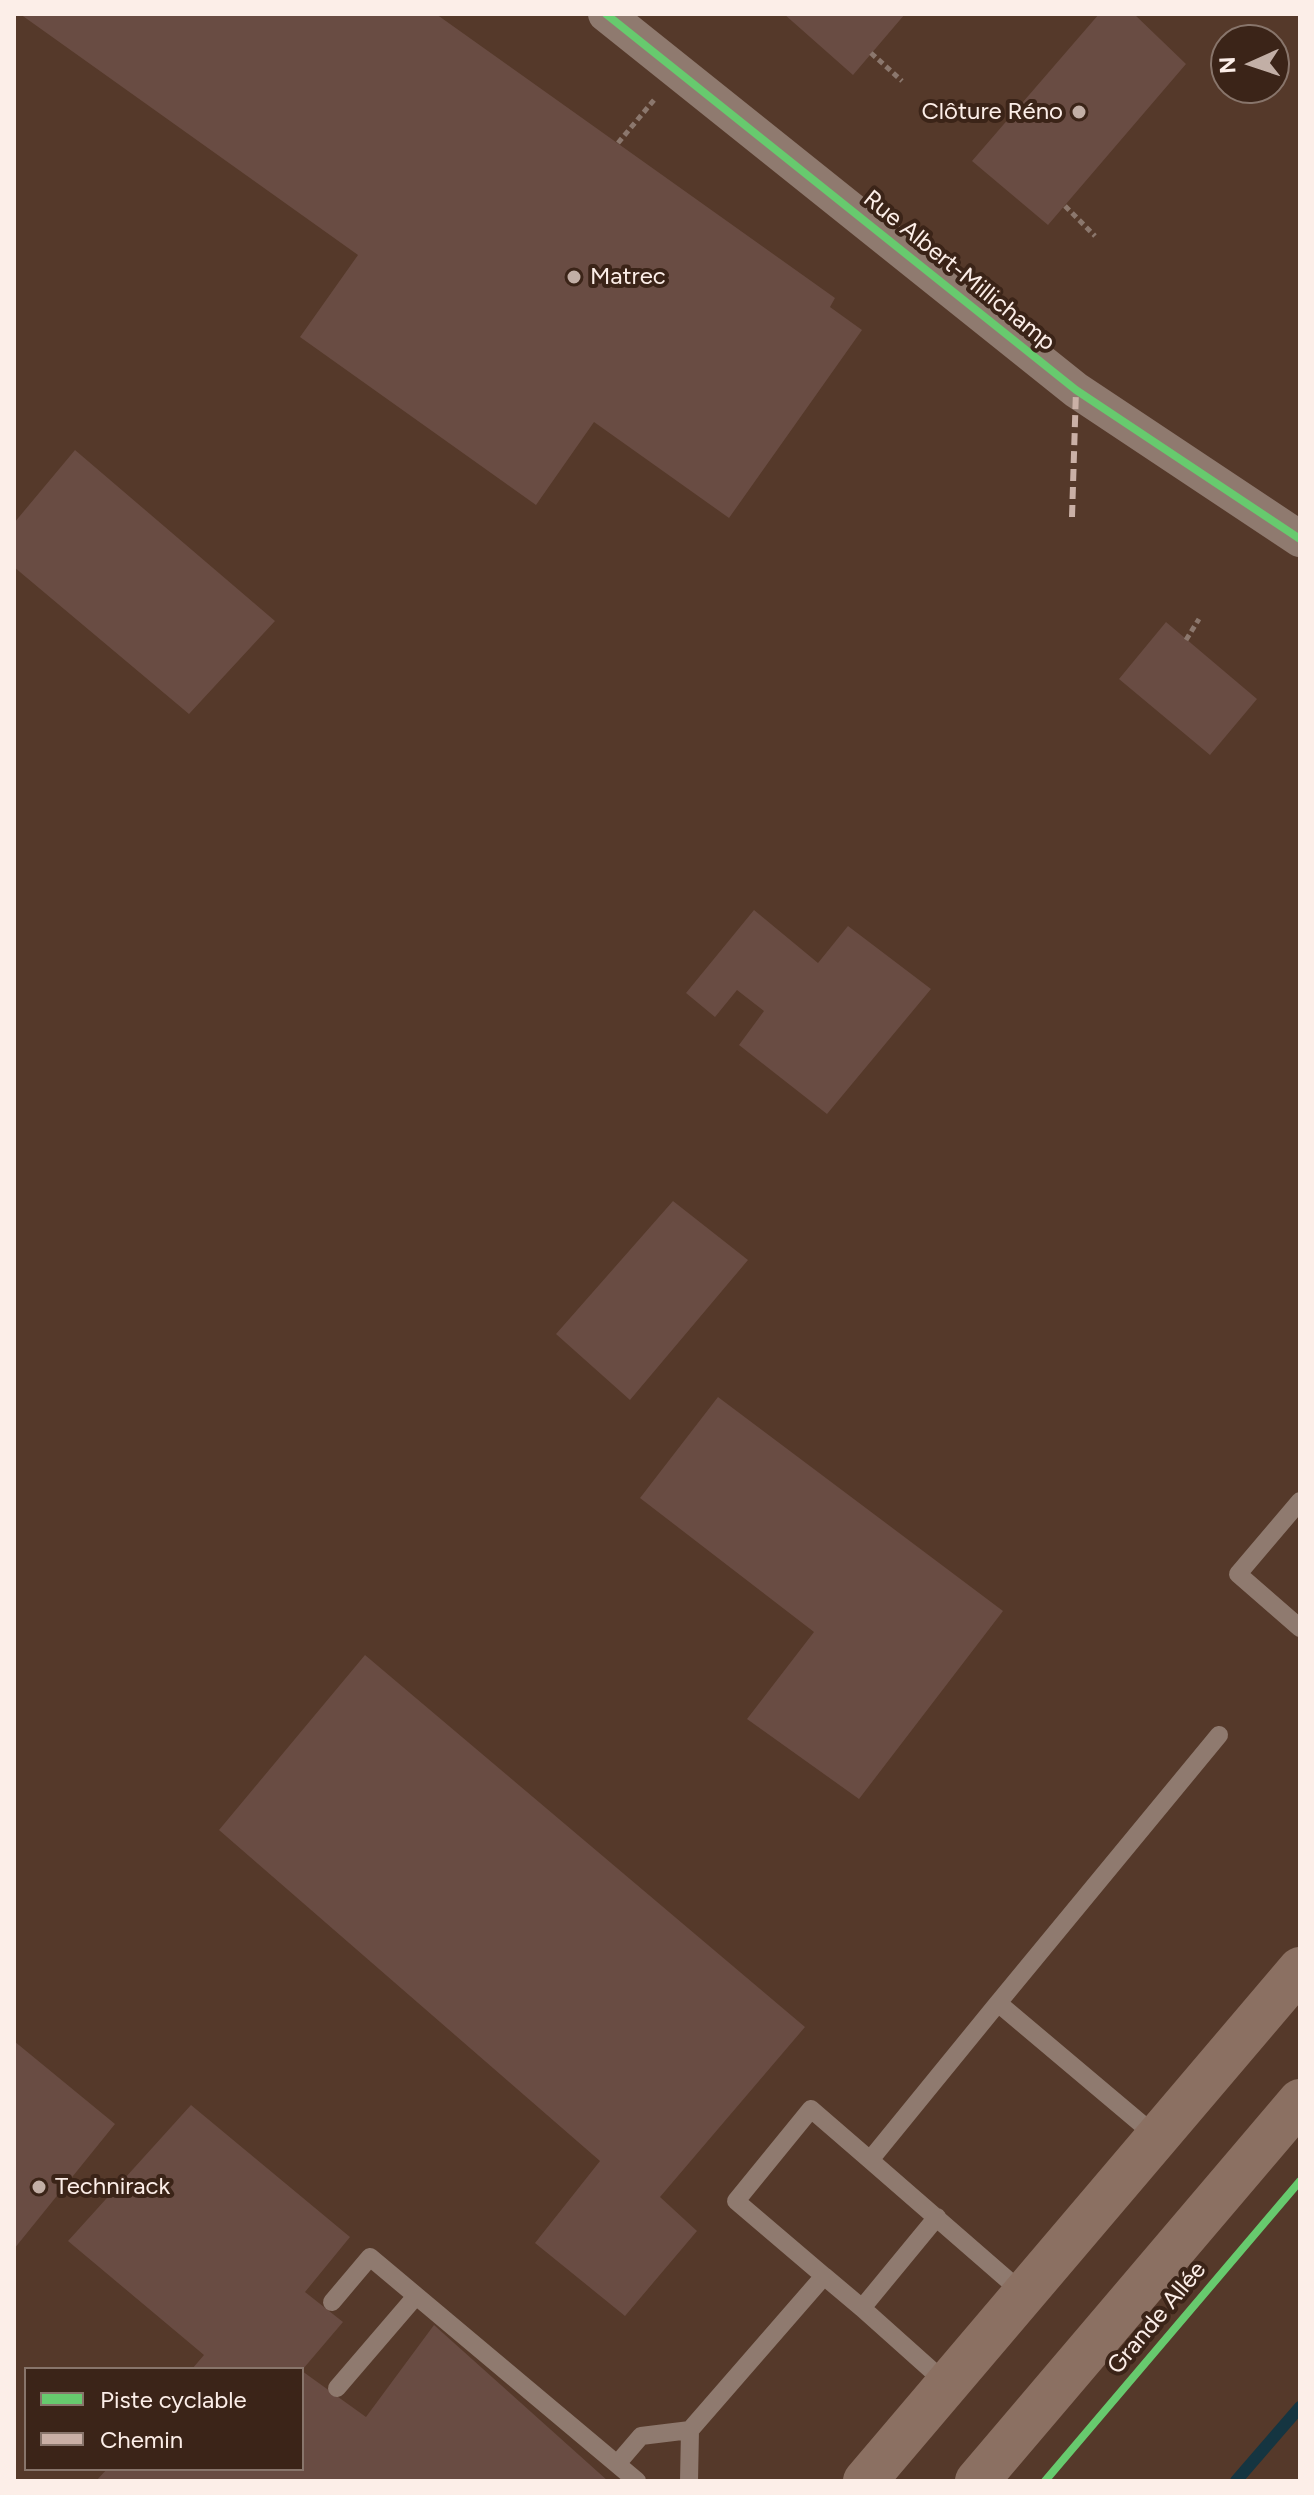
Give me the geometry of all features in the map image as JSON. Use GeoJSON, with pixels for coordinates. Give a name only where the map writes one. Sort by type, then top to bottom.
{"type":"FeatureCollection","features":[{"type":"Feature","properties":{"kind":"main road"},"geometry":{"type":"LineString","coordinates":[[865,2481],[1300,1969]]}},
{"type":"Feature","properties":{"kind":"main road","name":"Grande Allée"},"geometry":{"type":"LineString","coordinates":[[977,2481],[1300,2101]]}},
{"type":"Feature","properties":{"kind":"street","name":"Rue Albert-Millichamp"},"geometry":{"type":"LineString","coordinates":[[606,14],[1076,390],[1300,539]]}},
{"type":"Feature","properties":{"kind":"lane"},"geometry":{"type":"LineString","coordinates":[[1300,1501],[1238,1574],[1300,1628]]}},
{"type":"Feature","properties":{"kind":"lane"},"geometry":{"type":"LineString","coordinates":[[870,2160],[1219,1735]]}},
{"type":"Feature","properties":{"kind":"lane"},"geometry":{"type":"LineString","coordinates":[[998,2003],[1157,2137]]}},
{"type":"Feature","properties":{"kind":"lane"},"geometry":{"type":"LineString","coordinates":[[947,2384],[736,2201],[811,2109],[1024,2294]]}},
{"type":"Feature","properties":{"kind":"lane"},"geometry":{"type":"LineString","coordinates":[[862,2308],[937,2217]]}},
{"type":"Feature","properties":{"kind":"lane"},"geometry":{"type":"LineString","coordinates":[[332,2302],[370,2257],[637,2481]]}},
{"type":"Feature","properties":{"kind":"lane"},"geometry":{"type":"LineString","coordinates":[[689,2481],[690,2430],[824,2276]]}},
{"type":"Feature","properties":{"kind":"lane"},"geometry":{"type":"LineString","coordinates":[[337,2388],[416,2296]]}},
{"type":"Feature","properties":{"kind":"lane"},"geometry":{"type":"LineString","coordinates":[[617,2464],[641,2436],[690,2430]]}},
{"type":"Feature","properties":{"kind":"path"},"geometry":{"type":"LineString","coordinates":[[871,53],[902,81]]}},
{"type":"Feature","properties":{"kind":"path"},"geometry":{"type":"LineString","coordinates":[[618,143],[678,71]]}},
{"type":"Feature","properties":{"kind":"path"},"geometry":{"type":"LineString","coordinates":[[1065,206],[1095,236]]}},
{"type":"Feature","properties":{"kind":"path"},"geometry":{"type":"LineString","coordinates":[[1186,640],[1199,619]]}},
{"type":"Feature","properties":{"kind":"building","name":"Matrec"},"geometry":{"type":"Polygon","coordinates":[[[20,14],[436,14],[835,298],[830,307],[862,330],[729,518],[594,422],[536,505],[300,337],[358,255],[20,14]]]}},
{"type":"Feature","properties":{"kind":"building"},"geometry":{"type":"Polygon","coordinates":[[[784,14],[905,14],[853,75],[784,14]]]}},
{"type":"Feature","properties":{"kind":"building","name":"Clôture Réno"},"geometry":{"type":"Polygon","coordinates":[[[1099,14],[1134,14],[1186,64],[1048,225],[972,161],[1099,14]]]}},
{"type":"Feature","properties":{"kind":"building"},"geometry":{"type":"Polygon","coordinates":[[[75,450],[275,621],[189,714],[14,567],[14,523],[75,450]]]}},
{"type":"Feature","properties":{"kind":"building"},"geometry":{"type":"Polygon","coordinates":[[[1166,622],[1257,699],[1210,755],[1119,679],[1166,622]]]}},
{"type":"Feature","properties":{"kind":"building"},"geometry":{"type":"Polygon","coordinates":[[[754,910],[818,963],[848,926],[931,989],[827,1114],[739,1045],[764,1011],[737,990],[715,1017],[686,993],[754,910]]]}},
{"type":"Feature","properties":{"kind":"building"},"geometry":{"type":"Polygon","coordinates":[[[673,1201],[748,1260],[630,1400],[556,1334],[673,1201]]]}},
{"type":"Feature","properties":{"kind":"building"},"geometry":{"type":"Polygon","coordinates":[[[718,1397],[1003,1611],[859,1799],[747,1719],[814,1632],[640,1498],[718,1397]]]}},
{"type":"Feature","properties":{"kind":"building"},"geometry":{"type":"Polygon","coordinates":[[[365,1655],[805,2027],[660,2197],[697,2231],[625,2316],[535,2243],[600,2161],[219,1830],[365,1655]]]}},
{"type":"Feature","properties":{"kind":"building","name":"Technirack"},"geometry":{"type":"Polygon","coordinates":[[[14,2041],[115,2124],[14,2249],[14,2041]]]}},
{"type":"Feature","properties":{"kind":"building"},"geometry":{"type":"Polygon","coordinates":[[[191,2105],[350,2237],[305,2292],[343,2322],[304,2368],[194,2367],[204,2355],[68,2241],[191,2105]]]}},
{"type":"Feature","properties":{"kind":"building"},"geometry":{"type":"Polygon","coordinates":[[[434,2325],[608,2481],[96,2481],[105,2471],[304,2471],[304,2372],[366,2417],[434,2325]]]}},
{"type":"Feature","properties":{"kind":"waterway"},"geometry":{"type":"LineString","coordinates":[[1236,2481],[1300,2407]]}},
{"type":"Feature","properties":{"kind":"marked path"},"geometry":{"type":"LineString","coordinates":[[1072,517],[1076,390]]}},
{"type":"Feature","properties":{"kind":"cycle path"},"geometry":{"type":"LineString","coordinates":[[606,14],[1076,390],[1300,539]]}},
{"type":"Feature","properties":{"kind":"cycle path"},"geometry":{"type":"LineString","coordinates":[[1045,2481],[1300,2181]]}},
{"type":"Feature","properties":{"kind":"place","name":"Clôture Réno"},"geometry":{"type":"Point","coordinates":[1079,112]}},
{"type":"Feature","properties":{"kind":"place","name":"Matrec"},"geometry":{"type":"Point","coordinates":[574,277]}},
{"type":"Feature","properties":{"kind":"place","name":"Technirack"},"geometry":{"type":"Point","coordinates":[39,2187]}}]}
